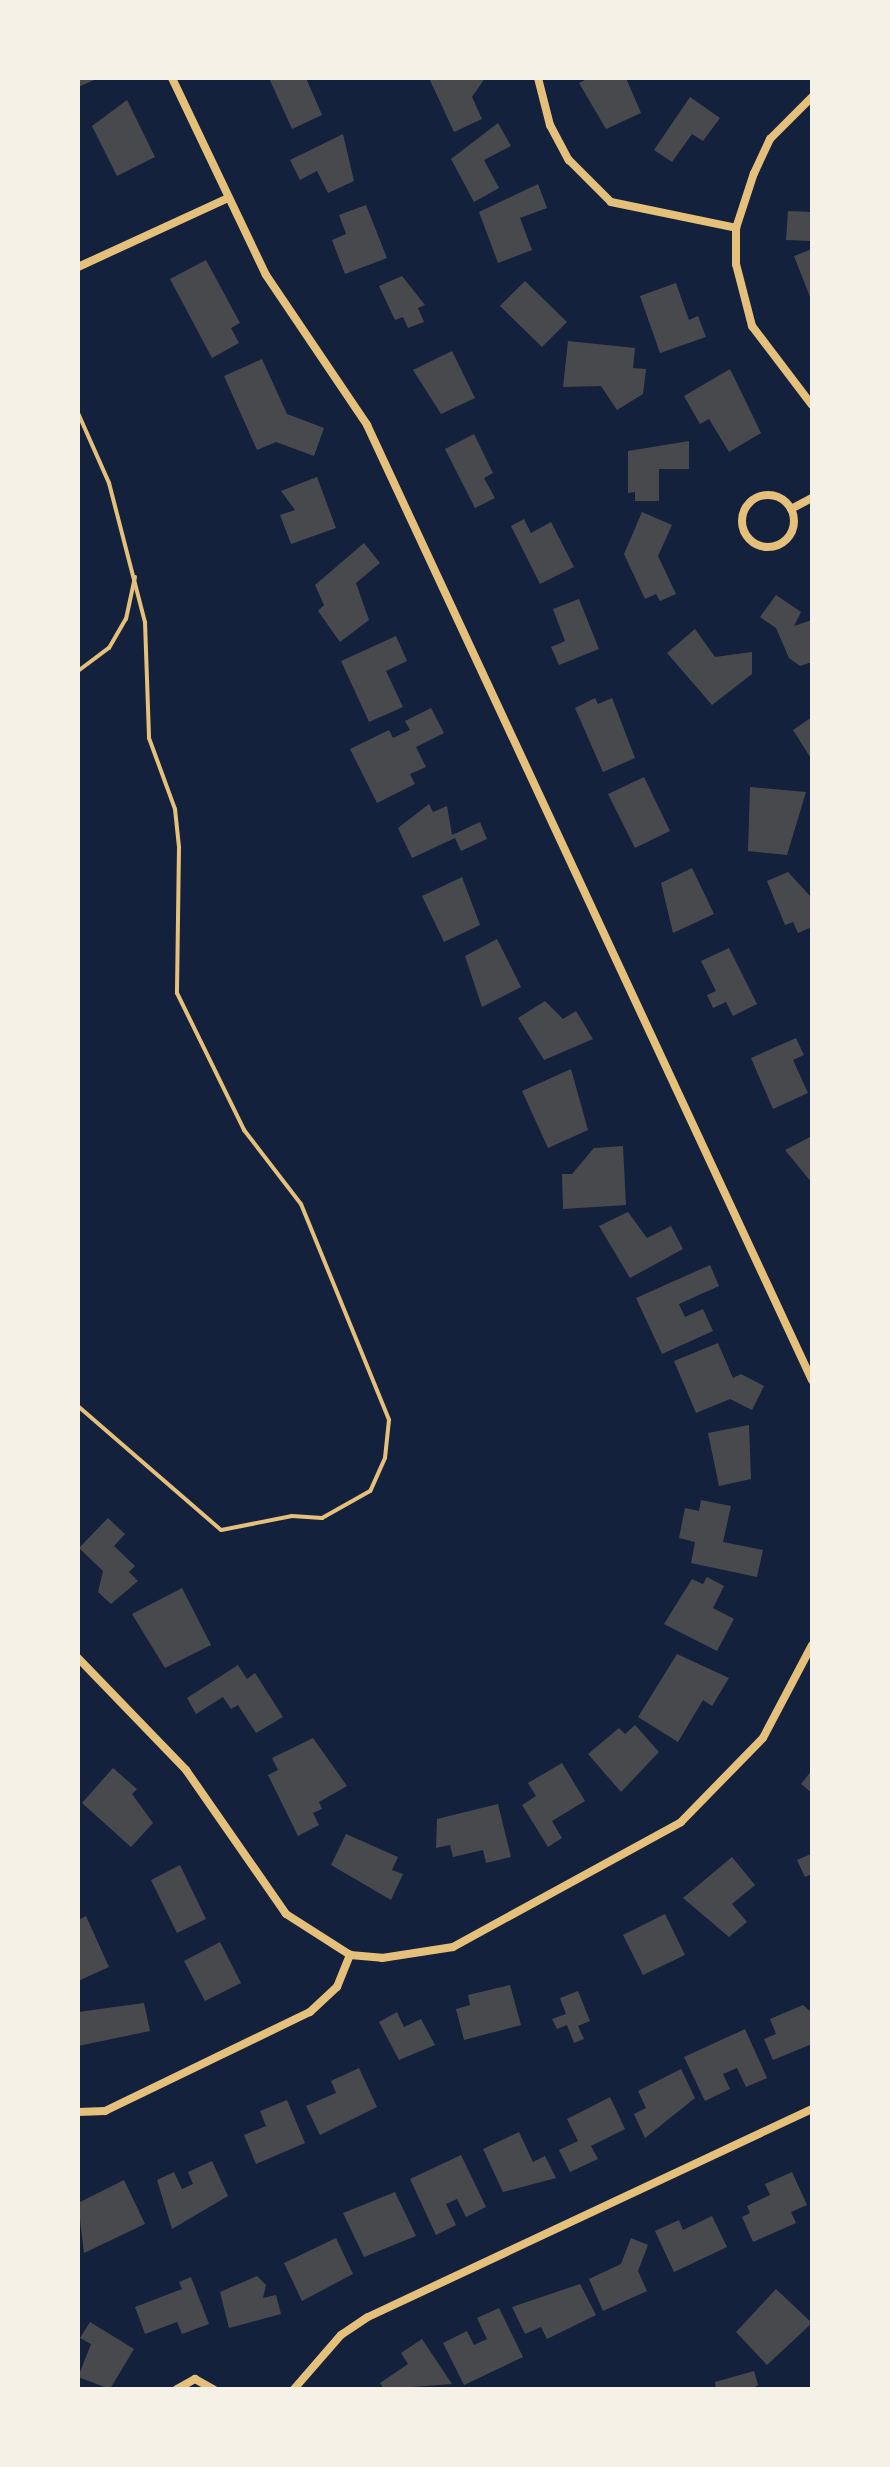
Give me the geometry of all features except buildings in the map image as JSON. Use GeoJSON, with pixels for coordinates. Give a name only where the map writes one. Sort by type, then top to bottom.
{"type":"FeatureCollection","features":[{"type":"Feature","properties":{"kind":"street"},"geometry":{"type":"LineString","coordinates":[[172,78],[228,198],[293,319],[367,425],[812,1380]]}},
{"type":"Feature","properties":{"kind":"street"},"geometry":{"type":"LineString","coordinates":[[538,78],[550,125],[569,160],[611,202],[736,228]]}},
{"type":"Feature","properties":{"kind":"street"},"geometry":{"type":"LineString","coordinates":[[812,97],[770,139],[736,228],[740,294],[752,326],[812,405]]}},
{"type":"Feature","properties":{"kind":"street"},"geometry":{"type":"LineString","coordinates":[[78,267],[228,198]]}},
{"type":"Feature","properties":{"kind":"street"},"geometry":{"type":"LineString","coordinates":[[778,497],[791,509],[793,527],[784,541],[767,547],[745,533],[743,515],[752,500],[778,497]]}},
{"type":"Feature","properties":{"kind":"street"},"geometry":{"type":"LineString","coordinates":[[791,509],[812,498]]}},
{"type":"Feature","properties":{"kind":"street"},"geometry":{"type":"LineString","coordinates":[[78,1658],[186,1770],[286,1914],[350,1955],[413,1956],[453,1947],[634,1854],[723,1783],[763,1738],[811,1652]]}},
{"type":"Feature","properties":{"kind":"street"},"geometry":{"type":"LineString","coordinates":[[78,2112],[105,2111],[310,2012],[337,1987],[350,1955]]}},
{"type":"Feature","properties":{"kind":"street"},"geometry":{"type":"LineString","coordinates":[[294,2389],[341,2335],[368,2317],[812,2109]]}},
{"type":"Feature","properties":{"kind":"street"},"geometry":{"type":"LineString","coordinates":[[177,2389],[195,2379],[213,2389]]}},
{"type":"Feature","properties":{"kind":"path"},"geometry":{"type":"LineString","coordinates":[[78,413],[109,483],[145,622],[149,738],[175,809],[179,847],[177,993],[237,1118],[301,1204],[389,1420],[385,1458],[370,1491],[322,1518],[292,1516],[221,1530],[78,1406]]}},
{"type":"Feature","properties":{"kind":"path"},"geometry":{"type":"LineString","coordinates":[[78,671],[109,648],[126,619],[135,575]]}}]}
